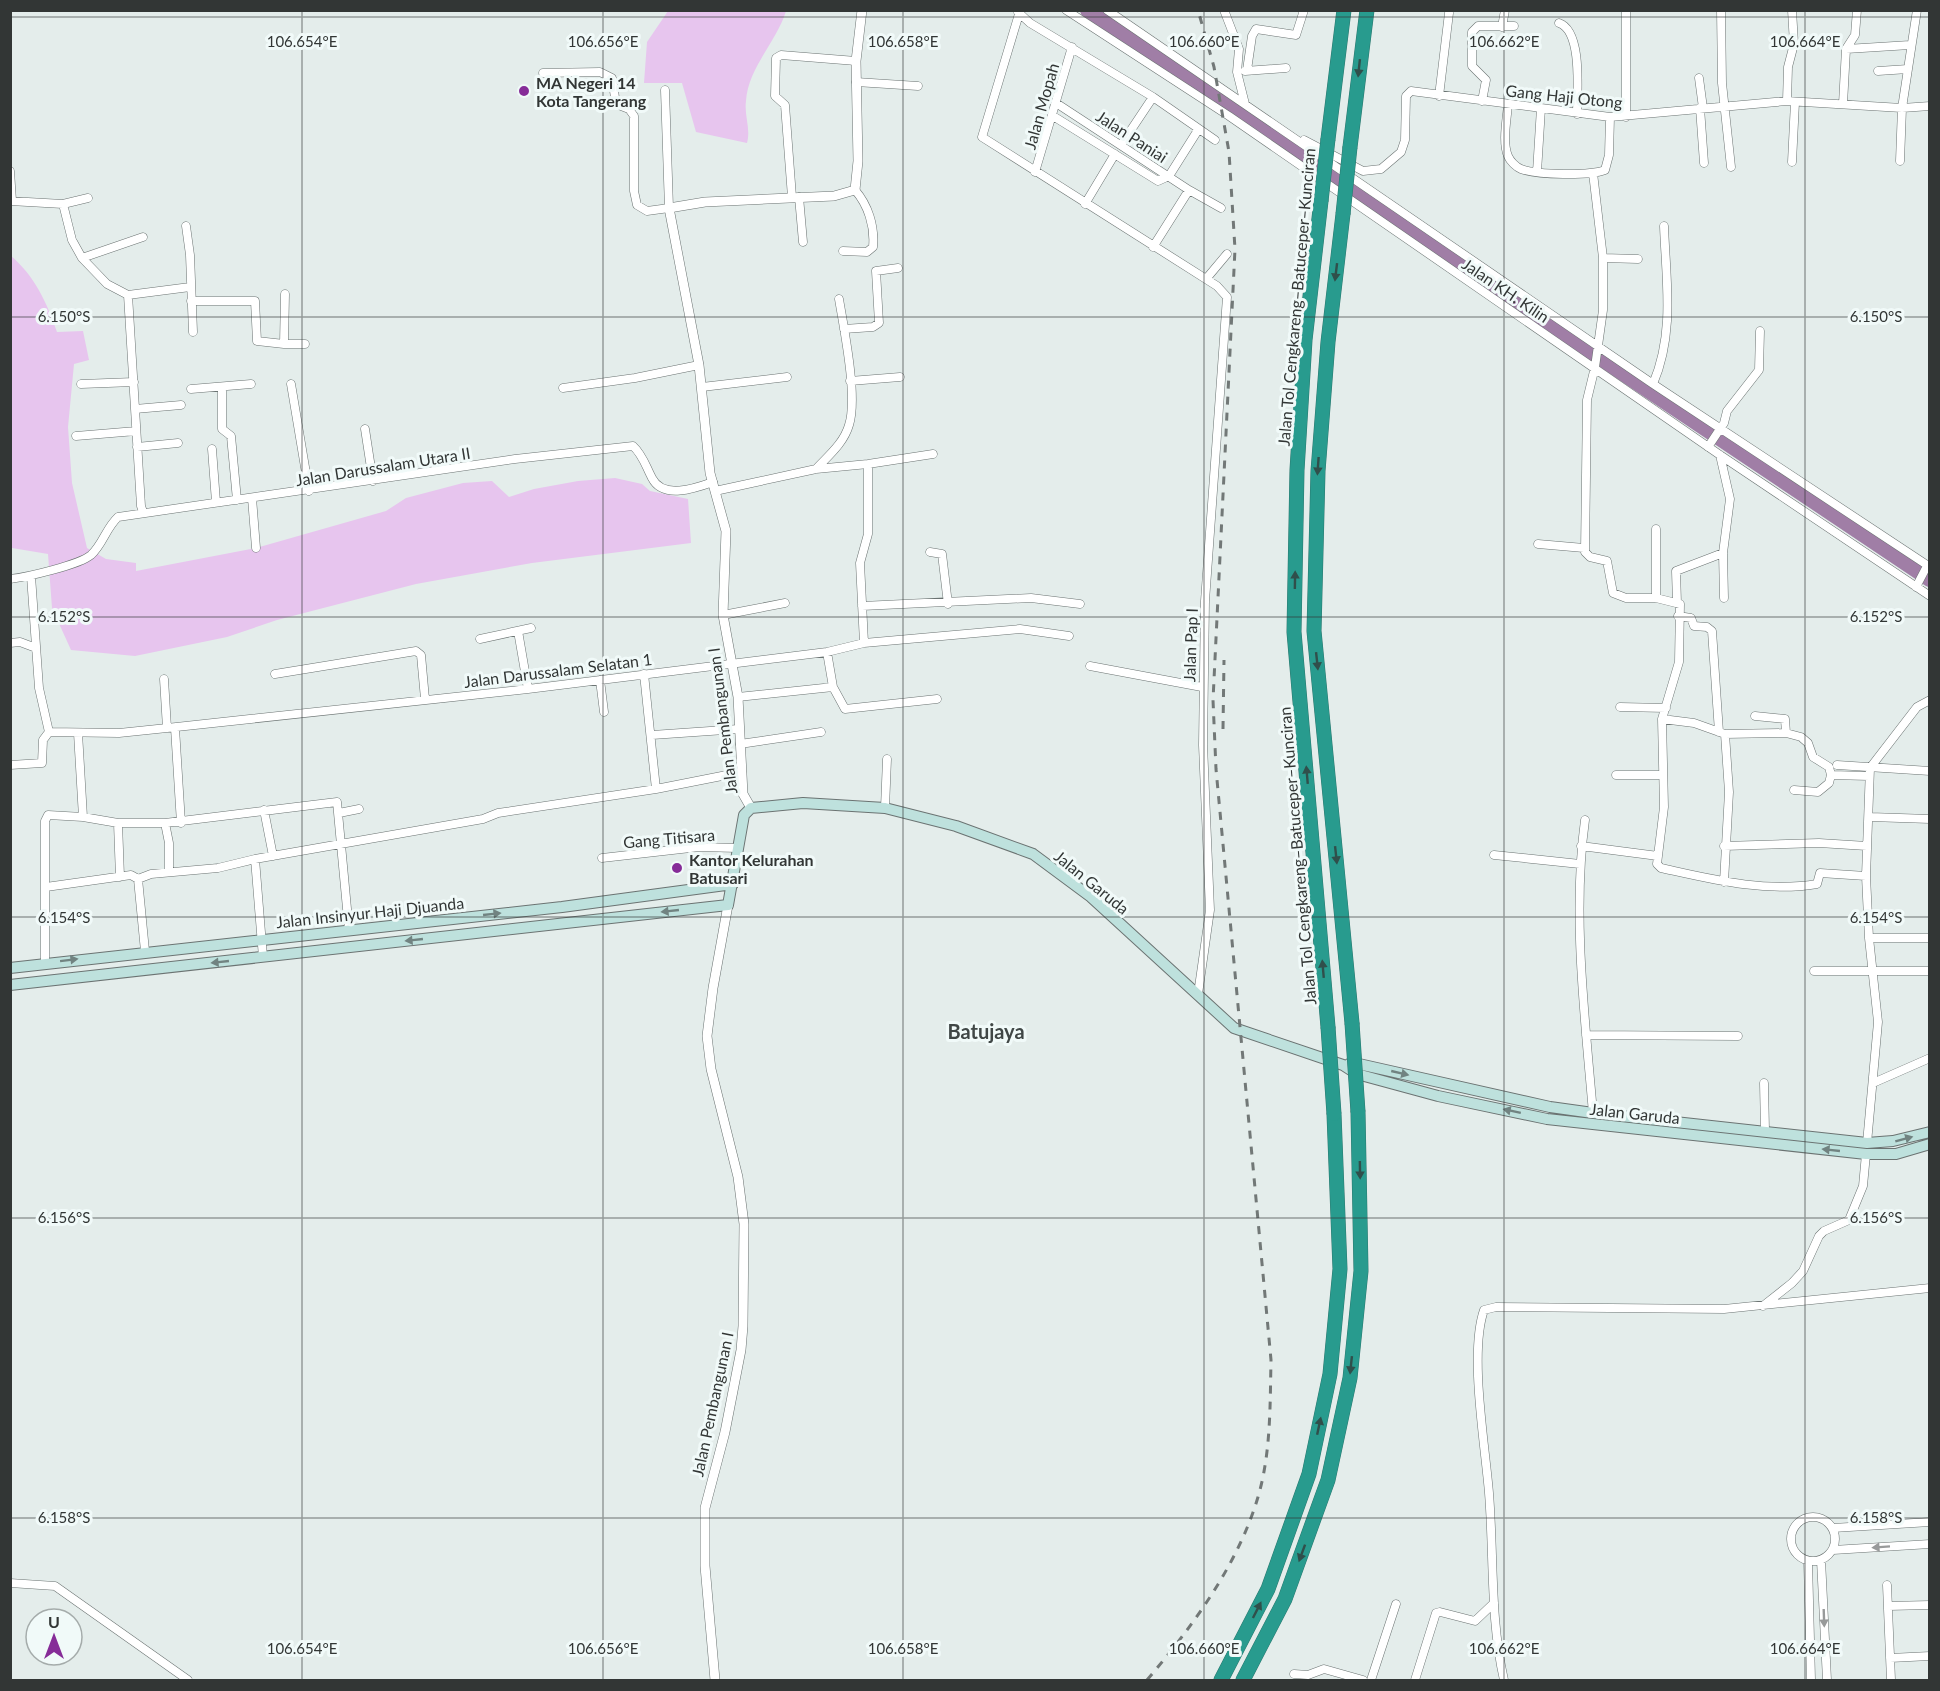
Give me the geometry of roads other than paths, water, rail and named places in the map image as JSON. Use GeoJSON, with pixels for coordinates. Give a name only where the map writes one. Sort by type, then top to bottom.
{"type":"FeatureCollection","features":[{"type":"Feature","properties":{"kind":"highway","name":"Jalan Tol Cengkareng–Batuceper–Kunciran"},"geometry":{"type":"LineString","coordinates":[[1221,1680],[1268,1589],[1309,1474],[1330,1374],[1340,1269],[1328,1027],[1294,632],[1297,470],[1305,339],[1337,49],[1344,10]]}},
{"type":"Feature","properties":{"kind":"highway"},"geometry":{"type":"LineString","coordinates":[[1243,1680],[1285,1599],[1328,1480],[1350,1378],[1360,1271],[1358,1112],[1352,1023],[1314,631],[1318,471],[1328,342],[1367,10]]}},
{"type":"Feature","properties":{"kind":"main road","name":"Jalan Garuda"},"geometry":{"type":"LineString","coordinates":[[751,808],[803,804],[885,808],[967,829],[1033,854],[1091,897],[1234,1028],[1343,1065],[1357,1074],[1438,1096],[1547,1119],[1699,1130],[1866,1149],[1929,1132]]}},
{"type":"Feature","properties":{"kind":"main road","name":"Jalan Pembangunan I"},"geometry":{"type":"LineString","coordinates":[[728,904],[744,815],[751,808]]}},
{"type":"Feature","properties":{"kind":"main road","name":"Jalan Insinyur Haji Djuanda"},"geometry":{"type":"LineString","coordinates":[[10,968],[145,951],[562,907],[733,884]]}},
{"type":"Feature","properties":{"kind":"main road","name":"Jalan Insinyur Haji Djuanda"},"geometry":{"type":"LineString","coordinates":[[10,985],[728,904]]}},
{"type":"Feature","properties":{"kind":"main road","name":"Jalan Garuda"},"geometry":{"type":"LineString","coordinates":[[1343,1065],[1359,1064],[1550,1107],[1699,1130]]}},
{"type":"Feature","properties":{"kind":"main road"},"geometry":{"type":"LineString","coordinates":[[1438,1096],[1442,1083]]}},
{"type":"Feature","properties":{"kind":"main road"},"geometry":{"type":"LineString","coordinates":[[1547,1119],[1550,1107]]}},
{"type":"Feature","properties":{"kind":"main road","name":"Jalan Garuda"},"geometry":{"type":"LineString","coordinates":[[1737,1134],[1765,1131],[1896,1154],[1929,1144]]}},
{"type":"Feature","properties":{"kind":"street"},"geometry":{"type":"LineString","coordinates":[[843,251],[867,252],[873,247],[870,216],[855,189],[858,161],[856,61],[862,10]]}},
{"type":"Feature","properties":{"kind":"street","name":"Jalan KH. Kilin"},"geometry":{"type":"LineString","coordinates":[[1066,10],[1229,116],[1595,364],[1927,568]]}},
{"type":"Feature","properties":{"kind":"street","name":"Jalan KH. Kilin"},"geometry":{"type":"LineString","coordinates":[[1107,10],[1302,141],[1653,384],[1714,438],[1720,455],[1917,584],[1929,596]]}},
{"type":"Feature","properties":{"kind":"street"},"geometry":{"type":"LineString","coordinates":[[1224,10],[1239,49],[1238,72],[1245,104]]}},
{"type":"Feature","properties":{"kind":"street"},"geometry":{"type":"LineString","coordinates":[[1247,70],[1252,36],[1256,29],[1296,35],[1304,10]]}},
{"type":"Feature","properties":{"kind":"street"},"geometry":{"type":"LineString","coordinates":[[1502,27],[1504,10]]}},
{"type":"Feature","properties":{"kind":"street"},"geometry":{"type":"LineString","coordinates":[[1626,10],[1626,117]]}},
{"type":"Feature","properties":{"kind":"street"},"geometry":{"type":"LineString","coordinates":[[1721,10],[1724,105],[1731,167]]}},
{"type":"Feature","properties":{"kind":"street"},"geometry":{"type":"LineString","coordinates":[[1792,10],[1794,44],[1788,67],[1792,162]]}},
{"type":"Feature","properties":{"kind":"street"},"geometry":{"type":"LineString","coordinates":[[1843,104],[1846,49],[1855,34],[1857,10]]}},
{"type":"Feature","properties":{"kind":"street"},"geometry":{"type":"LineString","coordinates":[[1900,160],[1902,108],[1917,10]]}},
{"type":"Feature","properties":{"kind":"street"},"geometry":{"type":"LineString","coordinates":[[1215,140],[1154,97],[1018,12],[982,137],[1206,279],[1227,254]]}},
{"type":"Feature","properties":{"kind":"street"},"geometry":{"type":"LineString","coordinates":[[1439,96],[1449,13]]}},
{"type":"Feature","properties":{"kind":"street"},"geometry":{"type":"LineString","coordinates":[[1559,23],[1567,27],[1576,49],[1577,114]]}},
{"type":"Feature","properties":{"kind":"street"},"geometry":{"type":"LineString","coordinates":[[1482,101],[1486,80],[1472,66],[1472,32],[1478,26],[1514,26]]}},
{"type":"Feature","properties":{"kind":"street"},"geometry":{"type":"LineString","coordinates":[[1846,49],[1910,45]]}},
{"type":"Feature","properties":{"kind":"street","name":"Jalan Mopah"},"geometry":{"type":"LineString","coordinates":[[1035,171],[1072,47]]}},
{"type":"Feature","properties":{"kind":"street"},"geometry":{"type":"LineString","coordinates":[[802,242],[785,105],[775,96],[776,58],[781,55],[856,61]]}},
{"type":"Feature","properties":{"kind":"street"},"geometry":{"type":"LineString","coordinates":[[1238,72],[1286,69]]}},
{"type":"Feature","properties":{"kind":"street"},"geometry":{"type":"LineString","coordinates":[[1878,71],[1908,69]]}},
{"type":"Feature","properties":{"kind":"street"},"geometry":{"type":"LineString","coordinates":[[543,73],[600,72],[610,75],[616,104],[629,109],[634,116],[634,191],[637,205],[647,211],[705,202],[834,196],[855,189]]}},
{"type":"Feature","properties":{"kind":"street"},"geometry":{"type":"LineString","coordinates":[[1699,78],[1704,163]]}},
{"type":"Feature","properties":{"kind":"street"},"geometry":{"type":"LineString","coordinates":[[856,82],[918,86]]}},
{"type":"Feature","properties":{"kind":"street"},"geometry":{"type":"LineString","coordinates":[[665,90],[669,208]]}},
{"type":"Feature","properties":{"kind":"street","name":"Gang Haji Otong"},"geometry":{"type":"LineString","coordinates":[[1302,141],[1310,141],[1363,171],[1381,169],[1401,152],[1405,140],[1407,93],[1610,117],[1724,105],[1791,102],[1902,108],[1929,106]]}},
{"type":"Feature","properties":{"kind":"street"},"geometry":{"type":"LineString","coordinates":[[1121,145],[1154,97]]}},
{"type":"Feature","properties":{"kind":"street","name":"Jalan Paniai"},"geometry":{"type":"LineString","coordinates":[[1056,103],[1169,176]]}},
{"type":"Feature","properties":{"kind":"street"},"geometry":{"type":"LineString","coordinates":[[1508,104],[1506,150],[1509,158],[1518,169],[1537,172],[1593,173],[1605,170],[1610,117]]}},
{"type":"Feature","properties":{"kind":"street"},"geometry":{"type":"LineString","coordinates":[[1537,172],[1541,108]]}},
{"type":"Feature","properties":{"kind":"street","name":"Jalan Paniai"},"geometry":{"type":"LineString","coordinates":[[1053,116],[1158,181],[1169,176]]}},
{"type":"Feature","properties":{"kind":"street"},"geometry":{"type":"LineString","coordinates":[[1198,130],[1169,176],[1221,208]]}},
{"type":"Feature","properties":{"kind":"street"},"geometry":{"type":"LineString","coordinates":[[1085,204],[1114,154]]}},
{"type":"Feature","properties":{"kind":"street"},"geometry":{"type":"LineString","coordinates":[[10,171],[11,201],[63,204],[88,198]]}},
{"type":"Feature","properties":{"kind":"street"},"geometry":{"type":"LineString","coordinates":[[1593,173],[1603,258],[1603,310],[1587,400],[1584,548],[1590,557],[1607,561],[1614,593],[1626,598],[1656,598],[1677,603]]}},
{"type":"Feature","properties":{"kind":"street"},"geometry":{"type":"LineString","coordinates":[[1153,247],[1189,190]]}},
{"type":"Feature","properties":{"kind":"street"},"geometry":{"type":"LineString","coordinates":[[63,204],[72,240],[82,258],[107,284],[128,295],[190,287]]}},
{"type":"Feature","properties":{"kind":"street","name":"Jalan Pembangunan I"},"geometry":{"type":"LineString","coordinates":[[669,208],[699,365],[714,487],[727,546],[721,598],[738,698],[743,794],[751,808]]}},
{"type":"Feature","properties":{"kind":"street"},"geometry":{"type":"LineString","coordinates":[[186,226],[193,332]]}},
{"type":"Feature","properties":{"kind":"street"},"geometry":{"type":"LineString","coordinates":[[1653,384],[1663,361],[1668,335],[1664,226]]}},
{"type":"Feature","properties":{"kind":"street"},"geometry":{"type":"LineString","coordinates":[[82,258],[143,237]]}},
{"type":"Feature","properties":{"kind":"street"},"geometry":{"type":"LineString","coordinates":[[1603,258],[1638,259]]}},
{"type":"Feature","properties":{"kind":"street"},"geometry":{"type":"LineString","coordinates":[[844,329],[873,327],[879,323],[876,271],[898,268]]}},
{"type":"Feature","properties":{"kind":"street","name":"Jalan Pap I"},"geometry":{"type":"LineString","coordinates":[[1197,994],[1210,910],[1202,687],[1204,601],[1227,297],[1217,286],[1206,279]]}},
{"type":"Feature","properties":{"kind":"street"},"geometry":{"type":"LineString","coordinates":[[284,344],[285,294]]}},
{"type":"Feature","properties":{"kind":"street"},"geometry":{"type":"LineString","coordinates":[[128,295],[143,512]]}},
{"type":"Feature","properties":{"kind":"street"},"geometry":{"type":"LineString","coordinates":[[816,469],[843,438],[850,424],[850,381],[839,298]]}},
{"type":"Feature","properties":{"kind":"street"},"geometry":{"type":"LineString","coordinates":[[191,301],[255,301],[257,341],[305,344]]}},
{"type":"Feature","properties":{"kind":"street"},"geometry":{"type":"LineString","coordinates":[[1714,438],[1726,411],[1759,370],[1760,331]]}},
{"type":"Feature","properties":{"kind":"street"},"geometry":{"type":"LineString","coordinates":[[563,388],[635,378],[699,365]]}},
{"type":"Feature","properties":{"kind":"street"},"geometry":{"type":"LineString","coordinates":[[702,387],[787,377]]}},
{"type":"Feature","properties":{"kind":"street"},"geometry":{"type":"LineString","coordinates":[[850,381],[900,377]]}},
{"type":"Feature","properties":{"kind":"street"},"geometry":{"type":"LineString","coordinates":[[81,384],[134,382]]}},
{"type":"Feature","properties":{"kind":"street"},"geometry":{"type":"LineString","coordinates":[[191,389],[251,384]]}},
{"type":"Feature","properties":{"kind":"street"},"geometry":{"type":"LineString","coordinates":[[291,384],[309,491]]}},
{"type":"Feature","properties":{"kind":"street"},"geometry":{"type":"LineString","coordinates":[[222,387],[222,429],[231,436],[237,500]]}},
{"type":"Feature","properties":{"kind":"street"},"geometry":{"type":"LineString","coordinates":[[135,409],[181,405]]}},
{"type":"Feature","properties":{"kind":"street"},"geometry":{"type":"LineString","coordinates":[[365,429],[373,481]]}},
{"type":"Feature","properties":{"kind":"street"},"geometry":{"type":"LineString","coordinates":[[76,436],[136,431]]}},
{"type":"Feature","properties":{"kind":"street"},"geometry":{"type":"LineString","coordinates":[[137,447],[178,443]]}},
{"type":"Feature","properties":{"kind":"street","name":"Jalan Darussalam Utara II"},"geometry":{"type":"LineString","coordinates":[[10,579],[31,576],[83,559],[92,554],[110,524],[118,518],[143,512],[309,491],[515,459],[633,446],[639,452],[654,482],[665,489],[689,490],[714,487]]}},
{"type":"Feature","properties":{"kind":"street"},"geometry":{"type":"LineString","coordinates":[[212,449],[216,502]]}},
{"type":"Feature","properties":{"kind":"street"},"geometry":{"type":"LineString","coordinates":[[714,487],[816,469],[933,454]]}},
{"type":"Feature","properties":{"kind":"street"},"geometry":{"type":"LineString","coordinates":[[1720,455],[1730,499],[1723,553],[1724,598]]}},
{"type":"Feature","properties":{"kind":"street"},"geometry":{"type":"LineString","coordinates":[[864,643],[860,563],[868,534],[868,464]]}},
{"type":"Feature","properties":{"kind":"street"},"geometry":{"type":"LineString","coordinates":[[252,498],[256,548]]}},
{"type":"Feature","properties":{"kind":"street"},"geometry":{"type":"LineString","coordinates":[[1656,529],[1656,598]]}},
{"type":"Feature","properties":{"kind":"street"},"geometry":{"type":"LineString","coordinates":[[1539,544],[1584,548]]}},
{"type":"Feature","properties":{"kind":"street"},"geometry":{"type":"LineString","coordinates":[[930,552],[942,554],[948,604]]}},
{"type":"Feature","properties":{"kind":"street"},"geometry":{"type":"LineString","coordinates":[[1723,553],[1676,571],[1677,603],[1680,604],[1679,662],[1662,719],[1664,807],[1657,864],[1660,868],[1724,882],[1798,888],[1817,884],[1820,873],[1866,876]]}},
{"type":"Feature","properties":{"kind":"street"},"geometry":{"type":"LineString","coordinates":[[1917,584],[1927,568]]}},
{"type":"Feature","properties":{"kind":"street"},"geometry":{"type":"LineString","coordinates":[[10,765],[42,763],[43,740],[49,732],[39,688],[31,576]]}},
{"type":"Feature","properties":{"kind":"street"},"geometry":{"type":"LineString","coordinates":[[862,606],[948,604],[1031,598],[1080,604]]}},
{"type":"Feature","properties":{"kind":"street"},"geometry":{"type":"LineString","coordinates":[[723,615],[785,603]]}},
{"type":"Feature","properties":{"kind":"street"},"geometry":{"type":"LineString","coordinates":[[1678,616],[1687,616],[1691,618],[1694,626],[1707,627],[1712,631],[1729,792],[1724,846],[1724,882]]}},
{"type":"Feature","properties":{"kind":"street"},"geometry":{"type":"LineString","coordinates":[[480,639],[531,628]]}},
{"type":"Feature","properties":{"kind":"street","name":"Jalan Darussalam Selatan 1"},"geometry":{"type":"LineString","coordinates":[[49,732],[78,733],[171,728],[528,689],[827,652],[864,643],[1020,629],[1069,636]]}},
{"type":"Feature","properties":{"kind":"street"},"geometry":{"type":"LineString","coordinates":[[518,631],[528,689]]}},
{"type":"Feature","properties":{"kind":"street"},"geometry":{"type":"LineString","coordinates":[[10,643],[21,642],[36,648]]}},
{"type":"Feature","properties":{"kind":"street"},"geometry":{"type":"LineString","coordinates":[[275,674],[416,651],[421,655],[425,699]]}},
{"type":"Feature","properties":{"kind":"street"},"geometry":{"type":"LineString","coordinates":[[827,652],[833,687],[845,709],[937,699]]}},
{"type":"Feature","properties":{"kind":"street"},"geometry":{"type":"LineString","coordinates":[[1090,666],[1202,687]]}},
{"type":"Feature","properties":{"kind":"street"},"geometry":{"type":"LineString","coordinates":[[644,674],[656,789]]}},
{"type":"Feature","properties":{"kind":"street"},"geometry":{"type":"LineString","coordinates":[[164,679],[181,823]]}},
{"type":"Feature","properties":{"kind":"street"},"geometry":{"type":"LineString","coordinates":[[600,680],[604,712]]}},
{"type":"Feature","properties":{"kind":"street"},"geometry":{"type":"LineString","coordinates":[[738,698],[833,687]]}},
{"type":"Feature","properties":{"kind":"street"},"geometry":{"type":"LineString","coordinates":[[1763,1306],[1803,1271],[1819,1236],[1824,1231],[1849,1220],[1863,1186],[1878,1022],[1869,939],[1866,876],[1870,772],[1917,707],[1929,700]]}},
{"type":"Feature","properties":{"kind":"street"},"geometry":{"type":"LineString","coordinates":[[1620,707],[1666,708]]}},
{"type":"Feature","properties":{"kind":"street"},"geometry":{"type":"LineString","coordinates":[[1755,716],[1785,719],[1786,733]]}},
{"type":"Feature","properties":{"kind":"street"},"geometry":{"type":"LineString","coordinates":[[1662,719],[1694,723],[1722,733],[1786,733],[1801,737],[1808,743],[1813,757],[1828,767],[1831,775],[1829,783],[1818,792],[1794,790]]}},
{"type":"Feature","properties":{"kind":"street"},"geometry":{"type":"LineString","coordinates":[[652,735],[739,729]]}},
{"type":"Feature","properties":{"kind":"street"},"geometry":{"type":"LineString","coordinates":[[740,744],[821,732]]}},
{"type":"Feature","properties":{"kind":"street"},"geometry":{"type":"LineString","coordinates":[[78,733],[83,817]]}},
{"type":"Feature","properties":{"kind":"street"},"geometry":{"type":"LineString","coordinates":[[885,808],[887,759]]}},
{"type":"Feature","properties":{"kind":"street"},"geometry":{"type":"LineString","coordinates":[[1837,765],[1870,772]]}},
{"type":"Feature","properties":{"kind":"street"},"geometry":{"type":"LineString","coordinates":[[1831,775],[1929,771]]}},
{"type":"Feature","properties":{"kind":"street"},"geometry":{"type":"LineString","coordinates":[[46,886],[131,875],[138,879],[169,872],[218,868],[255,859],[483,819],[498,813],[656,789],[742,772]]}},
{"type":"Feature","properties":{"kind":"street"},"geometry":{"type":"LineString","coordinates":[[1616,774],[1663,775]]}},
{"type":"Feature","properties":{"kind":"street"},"geometry":{"type":"LineString","coordinates":[[45,963],[45,819],[49,814],[118,823],[181,823],[333,801],[338,803],[349,930]]}},
{"type":"Feature","properties":{"kind":"street"},"geometry":{"type":"LineString","coordinates":[[339,813],[359,809]]}},
{"type":"Feature","properties":{"kind":"street"},"geometry":{"type":"LineString","coordinates":[[264,810],[273,856]]}},
{"type":"Feature","properties":{"kind":"street"},"geometry":{"type":"LineString","coordinates":[[1870,818],[1929,819]]}},
{"type":"Feature","properties":{"kind":"street"},"geometry":{"type":"LineString","coordinates":[[1585,820],[1580,864],[1586,1035],[1593,1113]]}},
{"type":"Feature","properties":{"kind":"street"},"geometry":{"type":"LineString","coordinates":[[118,823],[120,877]]}},
{"type":"Feature","properties":{"kind":"street"},"geometry":{"type":"LineString","coordinates":[[165,823],[169,843],[169,872]]}},
{"type":"Feature","properties":{"kind":"street"},"geometry":{"type":"LineString","coordinates":[[1724,846],[1819,843],[1867,846]]}},
{"type":"Feature","properties":{"kind":"street"},"geometry":{"type":"LineString","coordinates":[[1581,846],[1658,856]]}},
{"type":"Feature","properties":{"kind":"street","name":"Gang Titisara"},"geometry":{"type":"LineString","coordinates":[[602,858],[699,847],[738,848]]}},
{"type":"Feature","properties":{"kind":"street"},"geometry":{"type":"LineString","coordinates":[[1494,855],[1580,864]]}},
{"type":"Feature","properties":{"kind":"street"},"geometry":{"type":"LineString","coordinates":[[255,859],[263,957]]}},
{"type":"Feature","properties":{"kind":"street"},"geometry":{"type":"LineString","coordinates":[[138,879],[145,951]]}},
{"type":"Feature","properties":{"kind":"street","name":"Jalan Pembangunan I"},"geometry":{"type":"LineString","coordinates":[[715,1680],[705,1566],[705,1508],[725,1432],[741,1350],[743,1326],[744,1224],[738,1177],[711,1069],[707,1036],[728,904]]}},
{"type":"Feature","properties":{"kind":"street"},"geometry":{"type":"LineString","coordinates":[[1869,939],[1929,938]]}},
{"type":"Feature","properties":{"kind":"street"},"geometry":{"type":"LineString","coordinates":[[1814,971],[1929,971]]}},
{"type":"Feature","properties":{"kind":"street"},"geometry":{"type":"LineString","coordinates":[[1586,1035],[1738,1036]]}},
{"type":"Feature","properties":{"kind":"street"},"geometry":{"type":"LineString","coordinates":[[1874,1083],[1929,1058]]}},
{"type":"Feature","properties":{"kind":"street"},"geometry":{"type":"LineString","coordinates":[[1764,1083],[1765,1131]]}},
{"type":"Feature","properties":{"kind":"street"},"geometry":{"type":"LineString","coordinates":[[1504,1680],[1496,1646],[1478,1340],[1479,1325],[1484,1310],[1496,1306],[1724,1309],[1929,1288]]}},
{"type":"Feature","properties":{"kind":"street"},"geometry":{"type":"LineString","coordinates":[[1833,1550],[1835,1535],[1833,1528],[1820,1518],[1808,1517],[1793,1529],[1790,1538],[1792,1548],[1798,1556],[1808,1561],[1821,1560],[1833,1550],[1929,1544]]}},
{"type":"Feature","properties":{"kind":"street"},"geometry":{"type":"LineString","coordinates":[[1833,1528],[1929,1522]]}},
{"type":"Feature","properties":{"kind":"street"},"geometry":{"type":"LineString","coordinates":[[1821,1560],[1827,1680]]}},
{"type":"Feature","properties":{"kind":"street"},"geometry":{"type":"LineString","coordinates":[[1808,1561],[1811,1680]]}},
{"type":"Feature","properties":{"kind":"street"},"geometry":{"type":"LineString","coordinates":[[10,1583],[55,1586],[188,1680]]}},
{"type":"Feature","properties":{"kind":"street"},"geometry":{"type":"LineString","coordinates":[[1887,1585],[1891,1680]]}},
{"type":"Feature","properties":{"kind":"street"},"geometry":{"type":"LineString","coordinates":[[1415,1680],[1436,1613],[1475,1621],[1494,1603]]}},
{"type":"Feature","properties":{"kind":"street"},"geometry":{"type":"LineString","coordinates":[[1371,1680],[1396,1604]]}},
{"type":"Feature","properties":{"kind":"street"},"geometry":{"type":"LineString","coordinates":[[1888,1606],[1929,1605]]}},
{"type":"Feature","properties":{"kind":"street"},"geometry":{"type":"LineString","coordinates":[[1890,1658],[1929,1656]]}},
{"type":"Feature","properties":{"kind":"street"},"geometry":{"type":"LineString","coordinates":[[1294,1674],[1308,1675],[1324,1669],[1363,1680]]}},
{"type":"Feature","properties":{"kind":"waterway"},"geometry":{"type":"LineString","coordinates":[[1088,10],[1207,88],[1578,343],[1930,579]]}},
{"type":"Feature","properties":{"kind":"railway"},"geometry":{"type":"LineString","coordinates":[[1147,1680],[1197,1617],[1239,1547],[1262,1480],[1268,1446],[1270,1412],[1271,1360],[1216,769],[1213,700],[1235,249],[1229,152],[1214,67],[1198,10]]}},
{"type":"Feature","properties":{"kind":"railway"},"geometry":{"type":"LineString","coordinates":[[1223,729],[1224,660]]}},
{"type":"Feature","properties":{"kind":"place","name":"MA Negeri 14 Kota Tangerang"},"geometry":{"type":"Point","coordinates":[524,91]}},
{"type":"Feature","properties":{"kind":"place","name":"Kantor Kelurahan Batusari"},"geometry":{"type":"Point","coordinates":[677,868]}},
{"type":"Feature","properties":{"kind":"district","name":"Batujaya"},"geometry":{"type":"Point","coordinates":[986,1031]}}]}
